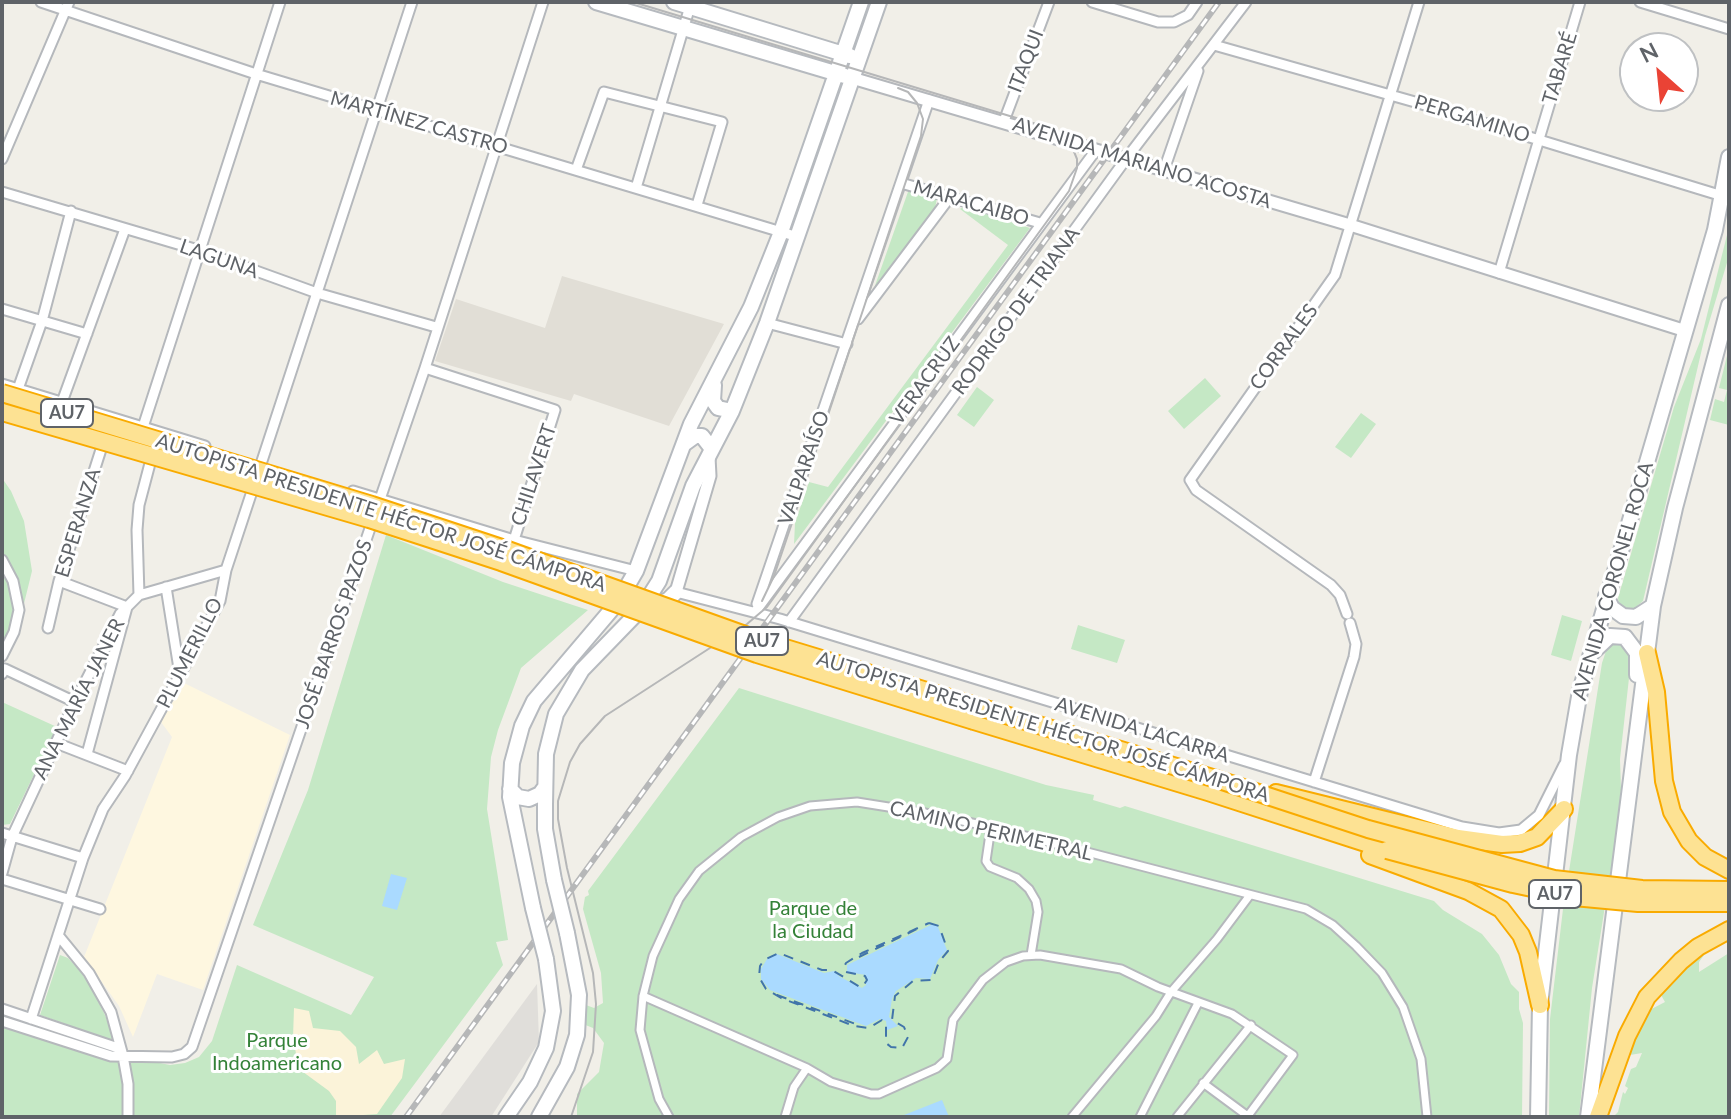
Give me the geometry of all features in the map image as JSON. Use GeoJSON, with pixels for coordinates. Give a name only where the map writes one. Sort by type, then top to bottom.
{"type":"FeatureCollection","features":[{"type":"Feature","properties":{"kind":"highway","name":"AUTOPISTA PRESIDENTE HÉCTOR JOSÉ CÁMPORA"},"geometry":{"type":"LineString","coordinates":[[10,391],[505,549],[759,640],[1212,786],[1387,850],[1547,892],[1638,903],[1729,903]]}},
{"type":"Feature","properties":{"kind":"highway","name":"AUTOPISTA PRESIDENTE HÉCTOR JOSÉ CÁMPORA"},"geometry":{"type":"LineString","coordinates":[[2,412],[369,519],[501,562],[757,654],[1212,786],[1554,879],[1642,889],[1729,890]]}},
{"type":"Feature","properties":{"kind":"highway"},"geometry":{"type":"LineString","coordinates":[[1647,653],[1656,692],[1664,781],[1672,812],[1689,841],[1705,857],[1729,870]]}},
{"type":"Feature","properties":{"kind":"highway"},"geometry":{"type":"LineString","coordinates":[[1212,786],[1337,806],[1458,838],[1502,844],[1520,843],[1537,837],[1564,809]]}},
{"type":"Feature","properties":{"kind":"highway"},"geometry":{"type":"LineString","coordinates":[[1212,786],[1257,815],[1487,900],[1511,919],[1528,952],[1540,1005]]}},
{"type":"Feature","properties":{"kind":"highway"},"geometry":{"type":"LineString","coordinates":[[1598,1117],[1627,1036],[1647,997],[1663,977],[1698,947],[1729,930]]}},
{"type":"Feature","properties":{"kind":"main road","name":"AVENIDA MARIANO ACOSTA"},"geometry":{"type":"LineString","coordinates":[[596,2],[852,78]]}},
{"type":"Feature","properties":{"kind":"main road"},"geometry":{"type":"LineString","coordinates":[[674,2],[691,4],[859,59]]}},
{"type":"Feature","properties":{"kind":"main road"},"geometry":{"type":"LineString","coordinates":[[506,1117],[535,1072],[549,1039],[553,1011],[546,959],[512,814],[510,789],[516,744],[534,701],[618,602],[636,571],[684,444],[751,307],[781,232],[861,2]]}},
{"type":"Feature","properties":{"kind":"main road"},"geometry":{"type":"LineString","coordinates":[[539,1117],[567,1067],[577,1035],[579,995],[545,829],[549,734],[561,703],[582,670],[642,608],[659,581],[683,510],[732,411],[767,323],[879,2]]}},
{"type":"Feature","properties":{"kind":"main road","name":"AVENIDA CORONEL ROCA"},"geometry":{"type":"LineString","coordinates":[[1538,1117],[1540,1005],[1569,755],[1589,657],[1606,596],[1725,197],[1729,157]]}},
{"type":"Feature","properties":{"kind":"main road","name":"AVENIDA CORONEL ROCA"},"geometry":{"type":"LineString","coordinates":[[1588,1117],[1653,606],[1675,508],[1729,305]]}},
{"type":"Feature","properties":{"kind":"main road"},"geometry":{"type":"LineString","coordinates":[[716,377],[713,401],[718,408],[732,411]]}},
{"type":"Feature","properties":{"kind":"main road"},"geometry":{"type":"LineString","coordinates":[[684,444],[695,436],[702,436],[710,444],[710,452]]}},
{"type":"Feature","properties":{"kind":"main road"},"geometry":{"type":"LineString","coordinates":[[642,608],[668,600],[676,592]]}},
{"type":"Feature","properties":{"kind":"main road"},"geometry":{"type":"LineString","coordinates":[[1606,596],[1612,608],[1623,616],[1636,617],[1653,606]]}},
{"type":"Feature","properties":{"kind":"main road"},"geometry":{"type":"LineString","coordinates":[[1589,657],[1599,643],[1610,636],[1625,637],[1635,647],[1637,667],[1628,752],[1634,770]]}},
{"type":"Feature","properties":{"kind":"main road"},"geometry":{"type":"LineString","coordinates":[[510,789],[518,797],[529,799],[540,794],[545,787]]}},
{"type":"Feature","properties":{"kind":"street","name":"MARTÍNEZ CASTRO"},"geometry":{"type":"LineString","coordinates":[[41,2],[67,6],[256,74],[375,111],[798,237]]}},
{"type":"Feature","properties":{"kind":"street"},"geometry":{"type":"LineString","coordinates":[[143,427],[280,2]]}},
{"type":"Feature","properties":{"kind":"street","name":"PLUMERILLO"},"geometry":{"type":"LineString","coordinates":[[31,1019],[83,858],[103,809],[128,771],[220,601],[226,570],[412,2]]}},
{"type":"Feature","properties":{"kind":"street","name":"JOSÉ BARROS PAZOS"},"geometry":{"type":"LineString","coordinates":[[122,1052],[159,1058],[184,1054],[197,1037],[425,368],[543,2]]}},
{"type":"Feature","properties":{"kind":"street","name":"ITAQUI"},"geometry":{"type":"LineString","coordinates":[[1004,121],[1049,2]]}},
{"type":"Feature","properties":{"kind":"street"},"geometry":{"type":"LineString","coordinates":[[1092,2],[1158,22],[1174,22],[1188,15],[1197,2]]}},
{"type":"Feature","properties":{"kind":"street","name":"RODRIGO DE TRIANA"},"geometry":{"type":"LineString","coordinates":[[789,622],[1126,159],[1246,2]]}},
{"type":"Feature","properties":{"kind":"street","name":"CORRALES"},"geometry":{"type":"LineString","coordinates":[[1314,782],[1356,644],[1336,589],[1196,490],[1190,480],[1329,286],[1340,263],[1419,2]]}},
{"type":"Feature","properties":{"kind":"street","name":"TABARÉ"},"geometry":{"type":"LineString","coordinates":[[1499,273],[1580,2]]}},
{"type":"Feature","properties":{"kind":"street"},"geometry":{"type":"LineString","coordinates":[[1640,2],[1729,29]]}},
{"type":"Feature","properties":{"kind":"street"},"geometry":{"type":"LineString","coordinates":[[636,188],[691,4]]}},
{"type":"Feature","properties":{"kind":"street"},"geometry":{"type":"LineString","coordinates":[[2,159],[67,6]]}},
{"type":"Feature","properties":{"kind":"street","name":"PERGAMINO"},"geometry":{"type":"LineString","coordinates":[[1214,45],[1539,139],[1725,197]]}},
{"type":"Feature","properties":{"kind":"street"},"geometry":{"type":"LineString","coordinates":[[1164,170],[1202,61]]}},
{"type":"Feature","properties":{"kind":"street","name":"AVENIDA MARIANO ACOSTA"},"geometry":{"type":"LineString","coordinates":[[852,78],[1350,225],[1686,331]]}},
{"type":"Feature","properties":{"kind":"street"},"geometry":{"type":"LineString","coordinates":[[576,170],[604,92],[722,122],[697,205]]}},
{"type":"Feature","properties":{"kind":"street","name":"VALPARAÍSO"},"geometry":{"type":"LineString","coordinates":[[755,612],[929,100]]}},
{"type":"Feature","properties":{"kind":"street","name":"VERACRUZ"},"geometry":{"type":"LineString","coordinates":[[755,612],[1096,150]]}},
{"type":"Feature","properties":{"kind":"street","name":"MARACAIBO"},"geometry":{"type":"LineString","coordinates":[[901,183],[1040,223]]}},
{"type":"Feature","properties":{"kind":"street","name":"LAGUNA"},"geometry":{"type":"LineString","coordinates":[[2,192],[198,250],[317,293],[436,327]]}},
{"type":"Feature","properties":{"kind":"street","name":"VALPARAÍSO"},"geometry":{"type":"LineString","coordinates":[[853,325],[950,197]]}},
{"type":"Feature","properties":{"kind":"street"},"geometry":{"type":"LineString","coordinates":[[10,391],[42,321],[71,211]]}},
{"type":"Feature","properties":{"kind":"street"},"geometry":{"type":"LineString","coordinates":[[62,402],[125,229]]}},
{"type":"Feature","properties":{"kind":"street"},"geometry":{"type":"LineString","coordinates":[[2,321],[4,310],[87,334]]}},
{"type":"Feature","properties":{"kind":"street"},"geometry":{"type":"LineString","coordinates":[[767,323],[847,344]]}},
{"type":"Feature","properties":{"kind":"street","name":"CHILAVERT"},"geometry":{"type":"LineString","coordinates":[[425,368],[555,410],[514,540]]}},
{"type":"Feature","properties":{"kind":"street"},"geometry":{"type":"LineString","coordinates":[[2,384],[10,391],[62,402],[514,540],[636,571]]}},
{"type":"Feature","properties":{"kind":"street","name":"ESPERANZA"},"geometry":{"type":"LineString","coordinates":[[48,628],[59,581],[110,417]]}},
{"type":"Feature","properties":{"kind":"street"},"geometry":{"type":"LineString","coordinates":[[158,431],[139,505],[139,595],[226,570]]}},
{"type":"Feature","properties":{"kind":"street"},"geometry":{"type":"LineString","coordinates":[[676,592],[710,476],[710,452]]}},
{"type":"Feature","properties":{"kind":"street"},"geometry":{"type":"LineString","coordinates":[[2,560],[13,581],[19,610],[14,632],[2,656]]}},
{"type":"Feature","properties":{"kind":"street"},"geometry":{"type":"LineString","coordinates":[[59,581],[127,607],[87,754]]}},
{"type":"Feature","properties":{"kind":"street"},"geometry":{"type":"LineString","coordinates":[[166,587],[180,675]]}},
{"type":"Feature","properties":{"kind":"street","name":"AVENIDA LACARRA"},"geometry":{"type":"LineString","coordinates":[[676,592],[789,622],[1438,822],[1484,831],[1511,833],[1521,830],[1539,815],[1569,755]]}},
{"type":"Feature","properties":{"kind":"street","name":"ANA MARÍA JANER"},"geometry":{"type":"LineString","coordinates":[[2,876],[7,835],[120,614],[139,595]]}},
{"type":"Feature","properties":{"kind":"street"},"geometry":{"type":"LineString","coordinates":[[4,672],[75,702]]}},
{"type":"Feature","properties":{"kind":"street"},"geometry":{"type":"LineString","coordinates":[[56,743],[128,771]]}},
{"type":"Feature","properties":{"kind":"street","name":"CAMINO PERIMETRAL"},"geometry":{"type":"LineString","coordinates":[[669,1117],[659,1099],[640,1030],[643,996],[653,956],[679,899],[699,871],[741,837],[778,817],[810,806],[857,802],[991,827],[1306,909],[1333,925],[1382,973],[1403,1007],[1421,1059],[1427,1117]]}},
{"type":"Feature","properties":{"kind":"street"},"geometry":{"type":"LineString","coordinates":[[991,827],[986,861],[990,867],[1017,878],[1036,901],[1038,912],[1031,955]]}},
{"type":"Feature","properties":{"kind":"street"},"geometry":{"type":"LineString","coordinates":[[7,835],[83,858]]}},
{"type":"Feature","properties":{"kind":"street"},"geometry":{"type":"LineString","coordinates":[[2,876],[100,909]]}},
{"type":"Feature","properties":{"kind":"street"},"geometry":{"type":"LineString","coordinates":[[1072,1117],[1250,895]]}},
{"type":"Feature","properties":{"kind":"street"},"geometry":{"type":"LineString","coordinates":[[58,935],[89,973],[111,1012],[128,1084],[128,1117]]}},
{"type":"Feature","properties":{"kind":"street"},"geometry":{"type":"LineString","coordinates":[[643,996],[807,1068],[831,1082],[879,1094],[937,1068],[947,1059],[953,1020],[983,980],[1006,962],[1031,955],[1112,966],[1198,1003],[1232,1014],[1293,1055],[1248,1117],[1203,1083]]}},
{"type":"Feature","properties":{"kind":"street"},"geometry":{"type":"LineString","coordinates":[[1140,1117],[1198,1003]]}},
{"type":"Feature","properties":{"kind":"street"},"geometry":{"type":"LineString","coordinates":[[2,1009],[122,1052]]}},
{"type":"Feature","properties":{"kind":"street"},"geometry":{"type":"LineString","coordinates":[[2,1021],[111,1056],[122,1052]]}},
{"type":"Feature","properties":{"kind":"street"},"geometry":{"type":"LineString","coordinates":[[1177,1117],[1251,1025]]}},
{"type":"Feature","properties":{"kind":"street"},"geometry":{"type":"LineString","coordinates":[[785,1117],[794,1087],[807,1068]]}},
{"type":"Feature","properties":{"kind":"shaded area"},"geometry":{"type":"Polygon","coordinates":[[[562,276],[724,324],[669,426],[574,394],[571,401],[435,361],[456,299],[545,328],[562,276]]]}},
{"type":"Feature","properties":{"kind":"shaded area"},"geometry":{"type":"Polygon","coordinates":[[[184,683],[290,735],[203,990],[157,974],[133,1037],[119,1006],[84,957],[172,737],[161,722],[184,683]]]}},
{"type":"Feature","properties":{"kind":"shaded area"},"geometry":{"type":"Polygon","coordinates":[[[537,984],[539,1042],[491,1117],[439,1117],[537,984]]]}},
{"type":"Feature","properties":{"kind":"green space"},"geometry":{"type":"Polygon","coordinates":[[[909,189],[937,198],[935,209],[871,297],[909,189]]]}},
{"type":"Feature","properties":{"kind":"green space"},"geometry":{"type":"Polygon","coordinates":[[[963,207],[1030,228],[794,544],[795,523],[809,482],[828,487],[1008,245],[960,209],[963,207]]]}},
{"type":"Feature","properties":{"kind":"green space"},"geometry":{"type":"Polygon","coordinates":[[[1729,227],[1729,256],[1705,336],[1643,601],[1626,611],[1619,605],[1618,598],[1674,407],[1701,339],[1729,227]]]}},
{"type":"Feature","properties":{"kind":"green space"},"geometry":{"type":"Polygon","coordinates":[[[1729,348],[1729,425],[1710,420],[1715,399],[1724,402],[1727,390],[1719,388],[1729,348]]]}},
{"type":"Feature","properties":{"kind":"green space"},"geometry":{"type":"Polygon","coordinates":[[[1205,378],[1221,396],[1184,429],[1168,411],[1205,378]]]}},
{"type":"Feature","properties":{"kind":"green space"},"geometry":{"type":"Polygon","coordinates":[[[977,387],[994,400],[974,427],[957,415],[977,387]]]}},
{"type":"Feature","properties":{"kind":"green space"},"geometry":{"type":"Polygon","coordinates":[[[1361,413],[1376,424],[1351,458],[1335,447],[1361,413]]]}},
{"type":"Feature","properties":{"kind":"green space"},"geometry":{"type":"Polygon","coordinates":[[[2,478],[24,521],[32,571],[18,628],[2,654],[2,478]]]}},
{"type":"Feature","properties":{"kind":"green space","name":"Parque Indoamericano"},"geometry":{"type":"Polygon","coordinates":[[[386,535],[503,582],[588,610],[521,668],[491,757],[487,809],[508,940],[496,942],[503,965],[390,1117],[2,1117],[2,1009],[121,1049],[124,1056],[170,1065],[199,1057],[212,1041],[237,965],[351,1015],[374,977],[253,925],[308,790],[386,535]]]}},
{"type":"Feature","properties":{"kind":"green space"},"geometry":{"type":"Polygon","coordinates":[[[1562,615],[1582,621],[1571,661],[1551,655],[1562,615]]]}},
{"type":"Feature","properties":{"kind":"green space"},"geometry":{"type":"Polygon","coordinates":[[[1078,625],[1125,640],[1117,663],[1071,649],[1078,625]]]}},
{"type":"Feature","properties":{"kind":"green space"},"geometry":{"type":"Polygon","coordinates":[[[1615,638],[1636,653],[1629,678],[1620,759],[1618,824],[1592,988],[1579,1117],[1549,1117],[1550,1019],[1563,909],[1602,663],[1609,642],[1615,638]]]}},
{"type":"Feature","properties":{"kind":"green space","name":"Parque de la Ciudad"},"geometry":{"type":"Polygon","coordinates":[[[739,688],[1046,785],[1094,795],[1093,800],[1120,808],[1125,806],[1434,901],[1482,934],[1499,955],[1511,984],[1519,992],[1523,1023],[1522,1117],[577,1117],[577,1094],[599,1072],[604,1043],[593,1028],[583,1024],[581,1011],[586,1005],[594,1008],[603,1003],[601,973],[583,909],[585,897],[739,688]]]}},
{"type":"Feature","properties":{"kind":"green space"},"geometry":{"type":"Polygon","coordinates":[[[2,702],[57,727],[10,824],[2,825],[2,702]]]}},
{"type":"Feature","properties":{"kind":"green space"},"geometry":{"type":"Polygon","coordinates":[[[1696,953],[1704,955],[1699,962],[1699,972],[1729,953],[1729,1117],[1613,1117],[1618,1112],[1623,1092],[1625,1094],[1628,1088],[1625,1086],[1631,1069],[1636,1067],[1642,1053],[1630,1055],[1626,1049],[1629,1040],[1636,1037],[1640,1015],[1665,1002],[1661,995],[1662,985],[1696,953]]]}},
{"type":"Feature","properties":{"kind":"green space"},"geometry":{"type":"Polygon","coordinates":[[[60,955],[68,958],[91,987],[114,1041],[40,1015],[60,955]]]}},
{"type":"Feature","properties":{"kind":"sand"},"geometry":{"type":"Polygon","coordinates":[[[294,1008],[309,1011],[313,1028],[340,1031],[356,1047],[359,1064],[377,1050],[384,1064],[405,1059],[402,1078],[377,1114],[336,1117],[336,1101],[329,1091],[299,1069],[293,1038],[294,1008]]]}},
{"type":"Feature","properties":{"kind":"water"},"geometry":{"type":"Polygon","coordinates":[[[391,874],[407,878],[397,910],[382,906],[391,874]]]}},
{"type":"Feature","properties":{"kind":"water"},"geometry":{"type":"Polygon","coordinates":[[[933,924],[938,927],[947,950],[938,960],[930,979],[916,978],[896,991],[889,1017],[898,1026],[887,1030],[886,1021],[880,1019],[866,1026],[770,990],[761,979],[761,969],[767,959],[777,954],[824,973],[834,971],[862,988],[866,985],[866,975],[847,972],[847,965],[933,924]]]}},
{"type":"Feature","properties":{"kind":"water"},"geometry":{"type":"Polygon","coordinates":[[[942,1100],[949,1117],[899,1117],[942,1100]]]}},
{"type":"Feature","properties":{"kind":"ferry route"},"geometry":{"type":"LineString","coordinates":[[929,923],[939,926],[948,951],[939,962],[932,980],[913,981],[895,996],[892,1020],[904,1027],[908,1037],[902,1048],[886,1043],[886,1026],[882,1020],[869,1028],[854,1026],[781,998],[766,989],[759,977],[764,960],[779,953],[822,970],[832,970],[860,987],[867,980],[865,976],[846,972],[846,963],[929,923]]}},
{"type":"Feature","properties":{"kind":"ferry route"},"geometry":{"type":"LineString","coordinates":[[859,957],[921,927]]}},
{"type":"Feature","properties":{"kind":"ferry route"},"geometry":{"type":"LineString","coordinates":[[777,995],[861,1026]]}},
{"type":"Feature","properties":{"kind":"tram line"},"geometry":{"type":"LineString","coordinates":[[571,1117],[593,1052],[596,1004],[593,973],[558,819],[558,801],[570,762],[580,744],[605,716],[747,624],[767,607],[1069,191],[1077,168],[1070,142],[1056,130],[633,2]]}},
{"type":"Feature","properties":{"kind":"tram line"},"geometry":{"type":"LineString","coordinates":[[762,601],[774,576],[921,136],[923,119],[917,103],[908,92],[898,88]]}},
{"type":"Feature","properties":{"kind":"railway"},"geometry":{"type":"LineString","coordinates":[[406,1117],[1219,2]]}}]}
